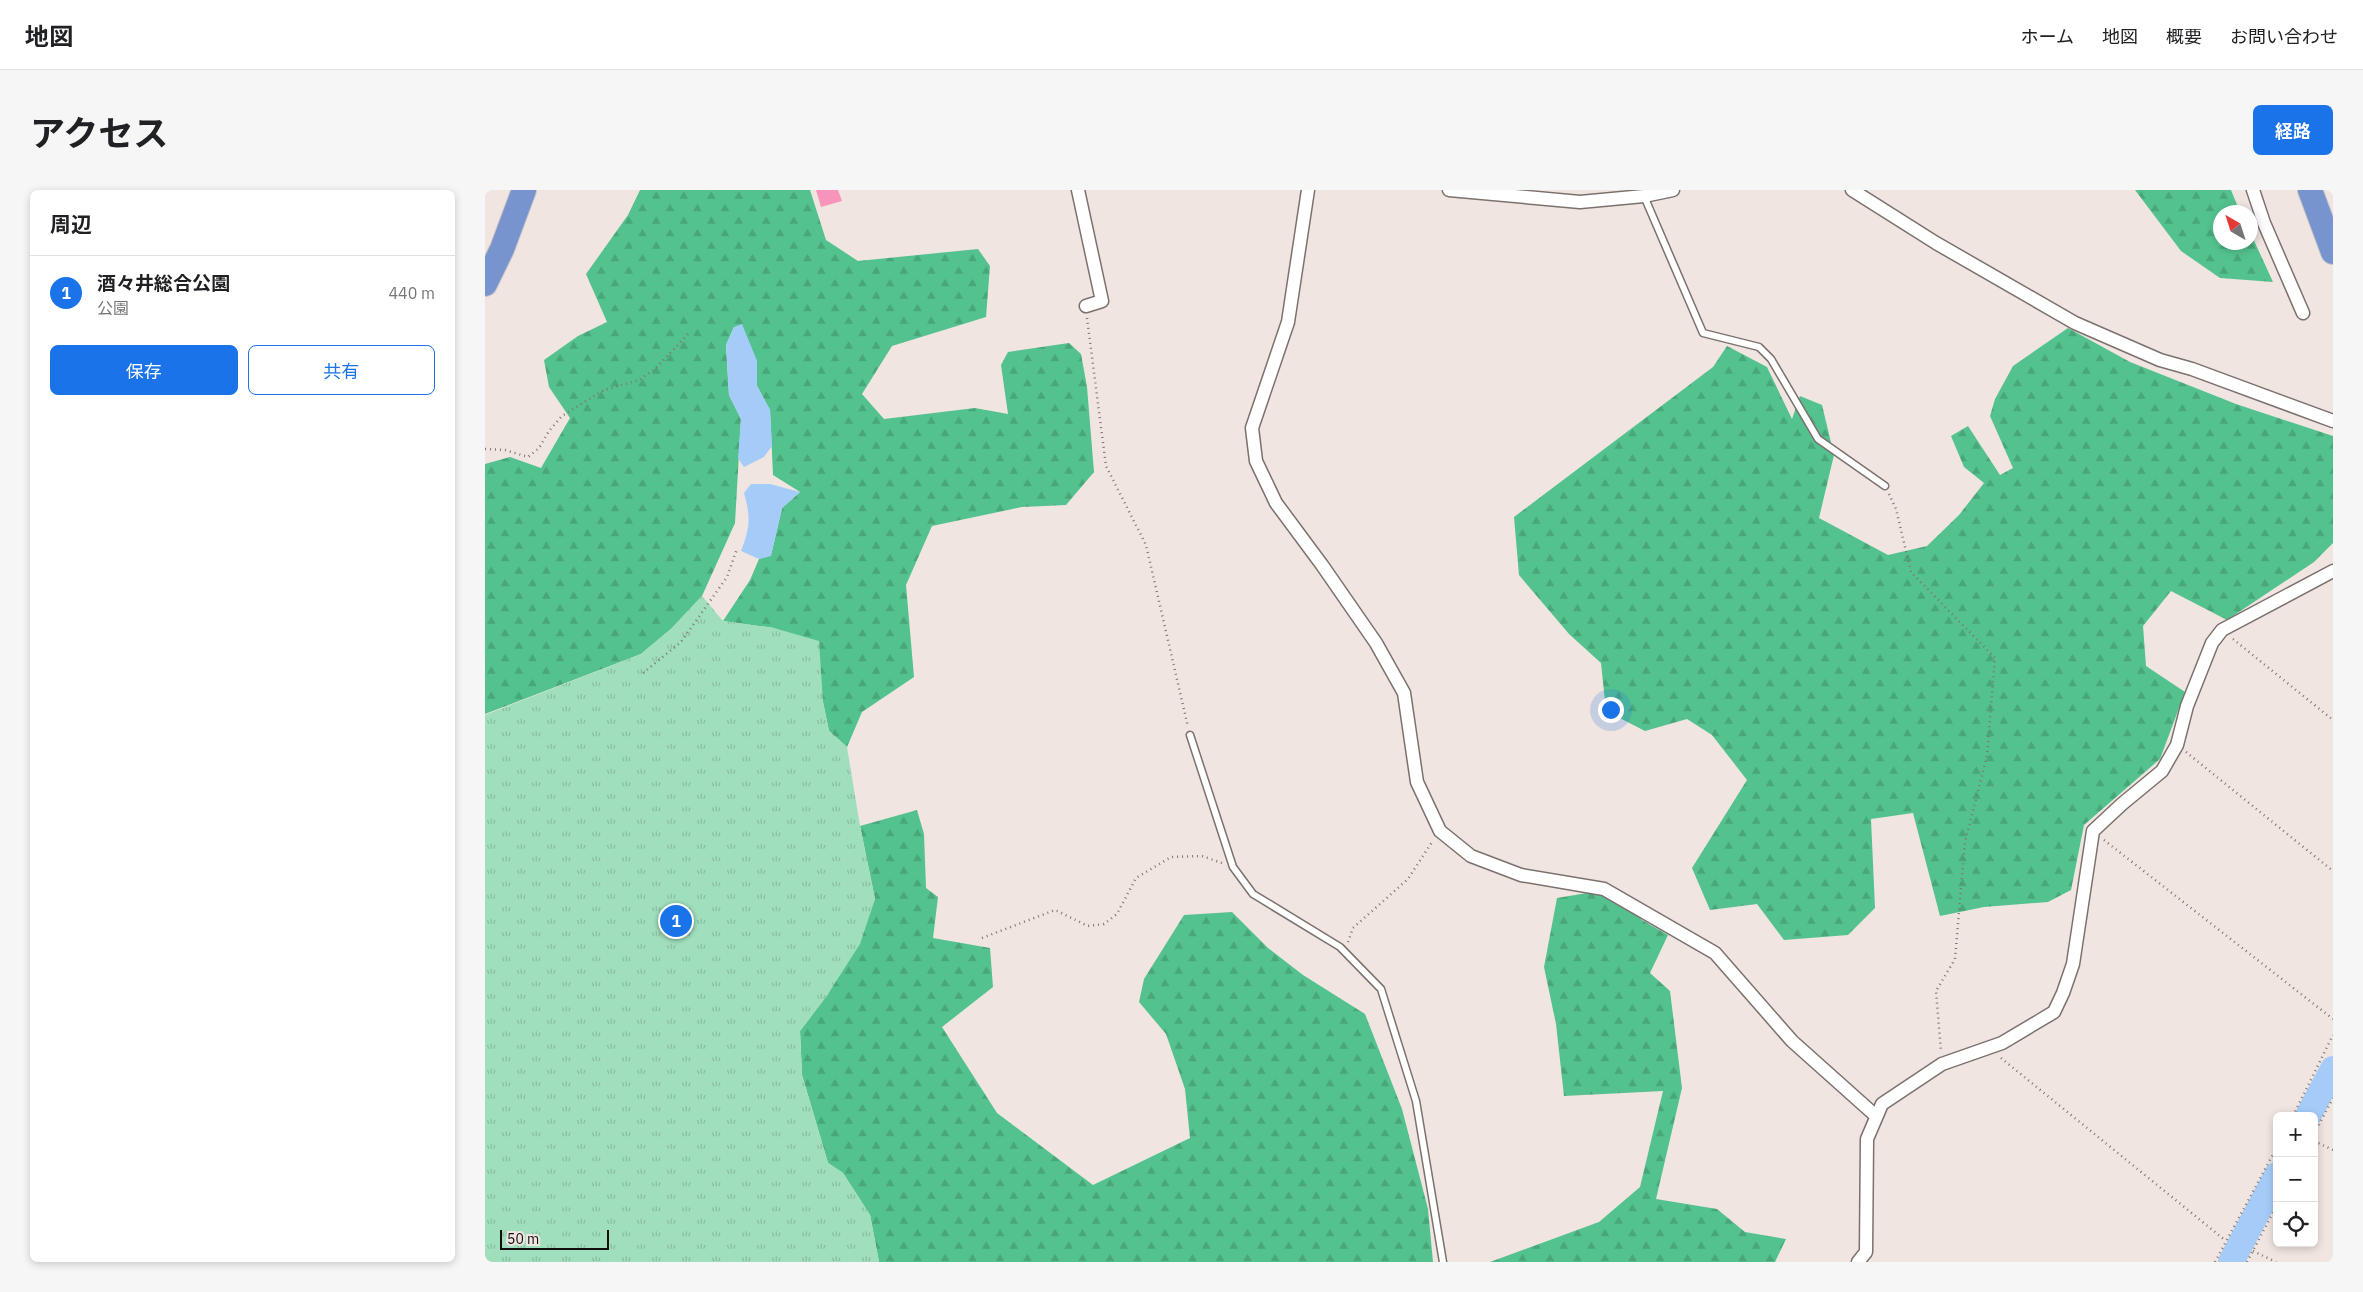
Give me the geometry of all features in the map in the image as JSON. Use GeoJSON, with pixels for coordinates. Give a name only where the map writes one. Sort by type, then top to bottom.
{"type":"FeatureCollection","features":[{"type":"Feature","properties":{"kind":"highway"},"geometry":{"type":"LineString","coordinates":[[485,284],[503,249],[524,190]]}},
{"type":"Feature","properties":{"kind":"highway"},"geometry":{"type":"LineString","coordinates":[[2310,190],[2333,252]]}},
{"type":"Feature","properties":{"kind":"street"},"geometry":{"type":"LineString","coordinates":[[1078,190],[1103,301],[1086,306]]}},
{"type":"Feature","properties":{"kind":"street"},"geometry":{"type":"LineString","coordinates":[[1308,190],[1288,322],[1252,428],[1256,461],[1276,503],[1323,565],[1376,643],[1404,693],[1417,782],[1440,831],[1471,856],[1521,875],[1605,889],[1715,953],[1792,1041],[1876,1116]]}},
{"type":"Feature","properties":{"kind":"street"},"geometry":{"type":"LineString","coordinates":[[1449,190],[1580,202],[1644,196],[1673,190]]}},
{"type":"Feature","properties":{"kind":"street"},"geometry":{"type":"LineString","coordinates":[[1852,190],[1953,253],[2075,323],[2160,360],[2333,421]]}},
{"type":"Feature","properties":{"kind":"street"},"geometry":{"type":"LineString","coordinates":[[2253,190],[2264,223],[2303,312]]}},
{"type":"Feature","properties":{"kind":"street"},"geometry":{"type":"LineString","coordinates":[[1858,1262],[1865,1252],[1867,1139],[1882,1104],[1941,1064],[2002,1042],[2041,1022],[2054,1012],[2063,994],[2073,964],[2093,831],[2162,771],[2177,745],[2187,706],[2212,643],[2222,630],[2333,571]]}},
{"type":"Feature","properties":{"kind":"lane"},"geometry":{"type":"LineString","coordinates":[[1644,196],[1703,333],[1759,347],[1771,359],[1818,439],[1885,486]]}},
{"type":"Feature","properties":{"kind":"lane"},"geometry":{"type":"LineString","coordinates":[[1190,735],[1233,868],[1253,894],[1345,952],[1381,989],[1416,1101],[1443,1262]]}},
{"type":"Feature","properties":{"kind":"path"},"geometry":{"type":"LineString","coordinates":[[1086,306],[1106,466],[1146,545],[1190,735]]}},
{"type":"Feature","properties":{"kind":"path"},"geometry":{"type":"LineString","coordinates":[[485,449],[505,450],[528,457],[539,448],[549,431],[562,416],[604,390],[639,380],[655,369],[689,333]]}},
{"type":"Feature","properties":{"kind":"path"},"geometry":{"type":"LineString","coordinates":[[1885,486],[1896,509],[1911,572],[1995,658],[1987,756],[1965,842],[1955,959],[1936,991],[1941,1064]]}},
{"type":"Feature","properties":{"kind":"path"},"geometry":{"type":"LineString","coordinates":[[643,672],[681,642],[727,577],[737,549]]}},
{"type":"Feature","properties":{"kind":"path"},"geometry":{"type":"LineString","coordinates":[[2222,630],[2333,720]]}},
{"type":"Feature","properties":{"kind":"path"},"geometry":{"type":"LineString","coordinates":[[2177,745],[2333,871]]}},
{"type":"Feature","properties":{"kind":"path"},"geometry":{"type":"LineString","coordinates":[[1345,952],[1353,928],[1408,879],[1440,831]]}},
{"type":"Feature","properties":{"kind":"path"},"geometry":{"type":"LineString","coordinates":[[2093,831],[2333,1019]]}},
{"type":"Feature","properties":{"kind":"path"},"geometry":{"type":"LineString","coordinates":[[982,938],[1055,910],[1088,926],[1104,924],[1117,914],[1136,878],[1171,856],[1202,856],[1233,868]]}},
{"type":"Feature","properties":{"kind":"path"},"geometry":{"type":"LineString","coordinates":[[2295,1112],[2333,1035]]}},
{"type":"Feature","properties":{"kind":"path"},"geometry":{"type":"LineString","coordinates":[[1988,1047],[2226,1241]]}},
{"type":"Feature","properties":{"kind":"path"},"geometry":{"type":"LineString","coordinates":[[2318,1126],[2333,1098]]}},
{"type":"Feature","properties":{"kind":"path"},"geometry":{"type":"LineString","coordinates":[[2318,1143],[2333,1150]]}},
{"type":"Feature","properties":{"kind":"path"},"geometry":{"type":"LineString","coordinates":[[2215,1262],[2273,1154]]}},
{"type":"Feature","properties":{"kind":"path"},"geometry":{"type":"LineString","coordinates":[[2247,1262],[2273,1213]]}},
{"type":"Feature","properties":{"kind":"path"},"geometry":{"type":"LineString","coordinates":[[2253,1251],[2276,1262]]}},
{"type":"Feature","properties":{"kind":"green space"},"geometry":{"type":"Polygon","coordinates":[[[640,190],[810,190],[826,240],[858,261],[978,249],[990,266],[986,317],[892,346],[862,394],[884,419],[975,408],[1008,414],[1001,365],[1008,352],[1069,343],[1081,354],[1087,387],[1094,472],[1066,505],[1022,507],[932,526],[906,585],[914,677],[862,712],[847,747],[829,731],[823,702],[774,628],[723,621],[750,580],[759,559],[771,555],[782,508],[800,492],[773,475],[770,410],[757,386],[757,361],[734,327],[726,345],[729,395],[741,419],[735,523],[702,596],[672,628],[641,654],[485,714],[485,464],[510,457],[541,468],[570,418],[549,387],[544,360],[578,336],[607,322],[586,274],[628,215],[640,190]]]}},
{"type":"Feature","properties":{"kind":"green space"},"geometry":{"type":"Polygon","coordinates":[[[2135,190],[2231,190],[2237,205],[2213,205],[2213,250],[2258,249],[2273,282],[2220,278],[2181,251],[2135,190]]]}},
{"type":"Feature","properties":{"kind":"green space"},"geometry":{"type":"Polygon","coordinates":[[[2068,328],[2130,362],[2236,404],[2333,436],[2333,543],[2314,562],[2227,620],[2171,591],[2143,626],[2146,666],[2185,692],[2160,759],[2084,825],[2071,890],[2048,902],[1984,907],[1940,916],[1913,813],[1871,819],[1875,908],[1848,935],[1784,940],[1757,904],[1710,910],[1692,868],[1747,780],[1712,735],[1687,719],[1645,731],[1606,711],[1601,663],[1569,634],[1519,575],[1514,517],[1713,367],[1727,346],[1767,367],[1792,419],[1800,396],[1822,405],[1834,455],[1819,518],[1888,555],[1927,546],[1959,515],[1984,483],[1964,467],[1951,436],[1968,426],[2000,475],[2013,468],[1990,416],[1995,399],[2013,366],[2068,328]]]}},
{"type":"Feature","properties":{"kind":"green space"},"geometry":{"type":"Polygon","coordinates":[[[702,596],[723,621],[774,628],[819,641],[823,702],[829,731],[847,747],[860,826],[875,899],[860,944],[828,994],[800,1031],[802,1075],[828,1163],[843,1173],[870,1215],[879,1262],[485,1262],[485,715],[641,654],[672,628],[702,596]]]}},
{"type":"Feature","properties":{"kind":"green space"},"geometry":{"type":"Polygon","coordinates":[[[917,810],[924,834],[926,888],[938,897],[933,938],[990,948],[993,987],[942,1027],[997,1113],[1093,1185],[1190,1138],[1185,1089],[1166,1034],[1139,1002],[1144,979],[1184,915],[1232,912],[1268,948],[1303,975],[1365,1014],[1402,1109],[1428,1209],[1433,1262],[879,1262],[870,1215],[843,1173],[828,1163],[802,1075],[800,1031],[828,994],[875,899],[860,826],[917,810]]]}},
{"type":"Feature","properties":{"kind":"green space"},"geometry":{"type":"Polygon","coordinates":[[[1599,891],[1631,907],[1642,920],[1668,935],[1650,973],[1670,991],[1682,1088],[1656,1199],[1717,1209],[1745,1232],[1786,1239],[1775,1262],[1490,1262],[1599,1222],[1640,1187],[1663,1091],[1564,1096],[1556,1024],[1544,967],[1557,898],[1599,891]]]}},
{"type":"Feature","properties":{"kind":"water"},"geometry":{"type":"Polygon","coordinates":[[[742,324],[757,361],[757,386],[770,410],[772,446],[764,457],[744,467],[738,458],[741,419],[729,395],[726,345],[734,327],[742,324]]]}},
{"type":"Feature","properties":{"kind":"water"},"geometry":{"type":"Polygon","coordinates":[[[751,484],[770,484],[800,492],[782,508],[771,556],[759,559],[741,551],[749,522],[744,493],[751,484]]]}},
{"type":"Feature","properties":{"kind":"building"},"geometry":{"type":"Polygon","coordinates":[[[816,190],[838,190],[842,201],[821,207],[816,190]]]}},
{"type":"Feature","properties":{"kind":"waterway"},"geometry":{"type":"LineString","coordinates":[[2310,1112],[2333,1069]]}},
{"type":"Feature","properties":{"kind":"waterway"},"geometry":{"type":"LineString","coordinates":[[2231,1262],[2273,1183]]}},
{"type":"Feature","properties":{"kind":"place","name":"酒々井総合公園"},"geometry":{"type":"Point","coordinates":[676,921]}}]}
